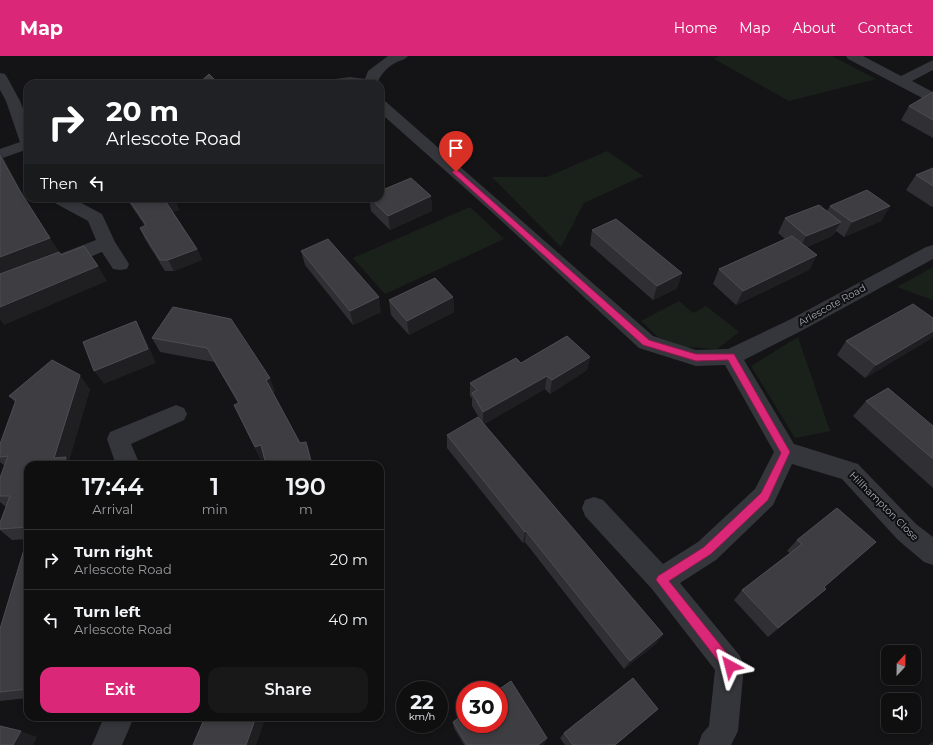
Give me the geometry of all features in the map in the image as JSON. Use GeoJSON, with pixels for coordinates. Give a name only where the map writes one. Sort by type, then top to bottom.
{"type":"FeatureCollection","features":[{"type":"Feature","properties":{"kind":"street"},"geometry":{"type":"LineString","coordinates":[[371,80],[372,74],[390,60],[401,56]]}},
{"type":"Feature","properties":{"kind":"street"},"geometry":{"type":"LineString","coordinates":[[853,56],[933,98]]}},
{"type":"Feature","properties":{"kind":"street"},"geometry":{"type":"LineString","coordinates":[[902,81],[933,64]]}},
{"type":"Feature","properties":{"kind":"street"},"geometry":{"type":"LineString","coordinates":[[0,77],[13,101],[24,132]]}},
{"type":"Feature","properties":{"kind":"street","name":"Arlescote Road"},"geometry":{"type":"LineString","coordinates":[[384,108],[646,342],[696,358],[731,357],[796,325],[933,251]]}},
{"type":"Feature","properties":{"kind":"street"},"geometry":{"type":"LineString","coordinates":[[0,154],[24,145]]}},
{"type":"Feature","properties":{"kind":"street"},"geometry":{"type":"LineString","coordinates":[[66,202],[96,218],[106,243],[120,264]]}},
{"type":"Feature","properties":{"kind":"street"},"geometry":{"type":"LineString","coordinates":[[42,269],[106,243]]}},
{"type":"Feature","properties":{"kind":"street"},"geometry":{"type":"LineString","coordinates":[[662,580],[707,551],[764,497],[786,452],[731,357]]}},
{"type":"Feature","properties":{"kind":"street"},"geometry":{"type":"LineString","coordinates":[[126,461],[118,439],[176,414]]}},
{"type":"Feature","properties":{"kind":"street","name":"Hillhampton Close"},"geometry":{"type":"LineString","coordinates":[[786,452],[850,471],[907,532],[933,553]]}},
{"type":"Feature","properties":{"kind":"street"},"geometry":{"type":"LineString","coordinates":[[594,508],[662,580],[730,666],[723,731],[713,745]]}},
{"type":"Feature","properties":{"kind":"street"},"geometry":{"type":"LineString","coordinates":[[107,745],[117,721]]}},
{"type":"Feature","properties":{"kind":"shaded area"},"geometry":{"type":"Polygon","coordinates":[[[719,56],[832,56],[876,79],[789,101],[714,59],[719,56]]]}},
{"type":"Feature","properties":{"kind":"shaded area"},"geometry":{"type":"Polygon","coordinates":[[[607,151],[643,176],[584,203],[561,247],[492,177],[547,177],[607,151]]]}},
{"type":"Feature","properties":{"kind":"shaded area"},"geometry":{"type":"Polygon","coordinates":[[[470,207],[504,239],[385,294],[353,258],[470,207]]]}},
{"type":"Feature","properties":{"kind":"shaded area"},"geometry":{"type":"Polygon","coordinates":[[[933,267],[933,300],[897,287],[933,267]]]}},
{"type":"Feature","properties":{"kind":"shaded area"},"geometry":{"type":"Polygon","coordinates":[[[679,301],[693,313],[706,306],[739,332],[717,349],[685,347],[658,337],[641,321],[679,301]]]}},
{"type":"Feature","properties":{"kind":"shaded area"},"geometry":{"type":"Polygon","coordinates":[[[798,337],[830,431],[795,438],[751,366],[798,337]]]}},
{"type":"Feature","properties":{"kind":"building"},"geometry":{"type":"Polygon","coordinates":[[[209,74],[215,80],[202,80],[209,74]]]}},
{"type":"Feature","properties":{"kind":"building"},"geometry":{"type":"Polygon","coordinates":[[[933,92],[933,120],[909,106],[933,92]]]}},
{"type":"Feature","properties":{"kind":"building"},"geometry":{"type":"Polygon","coordinates":[[[0,155],[24,197],[24,202],[27,202],[50,238],[0,257],[0,155]]]}},
{"type":"Feature","properties":{"kind":"building"},"geometry":{"type":"Polygon","coordinates":[[[933,168],[933,186],[916,175],[933,168]]]}},
{"type":"Feature","properties":{"kind":"building"},"geometry":{"type":"Polygon","coordinates":[[[411,178],[431,196],[388,216],[374,202],[384,202],[384,189],[411,178]]]}},
{"type":"Feature","properties":{"kind":"building"},"geometry":{"type":"Polygon","coordinates":[[[867,190],[890,206],[852,222],[830,206],[867,190]]]}},
{"type":"Feature","properties":{"kind":"building"},"geometry":{"type":"Polygon","coordinates":[[[131,202],[166,202],[197,249],[168,260],[160,260],[140,228],[146,225],[131,202]]]}},
{"type":"Feature","properties":{"kind":"building"},"geometry":{"type":"Polygon","coordinates":[[[819,205],[841,222],[806,236],[785,218],[819,205]]]}},
{"type":"Feature","properties":{"kind":"building"},"geometry":{"type":"Polygon","coordinates":[[[616,219],[682,273],[657,286],[592,230],[616,219]]]}},
{"type":"Feature","properties":{"kind":"building"},"geometry":{"type":"Polygon","coordinates":[[[792,236],[817,255],[743,291],[719,269],[792,236]]]}},
{"type":"Feature","properties":{"kind":"building"},"geometry":{"type":"Polygon","coordinates":[[[328,239],[379,297],[350,311],[301,251],[328,239]]]}},
{"type":"Feature","properties":{"kind":"building"},"geometry":{"type":"Polygon","coordinates":[[[84,246],[98,266],[0,307],[0,274],[59,252],[61,255],[84,246]]]}},
{"type":"Feature","properties":{"kind":"building"},"geometry":{"type":"Polygon","coordinates":[[[435,278],[453,297],[407,321],[389,300],[435,278]]]}},
{"type":"Feature","properties":{"kind":"building"},"geometry":{"type":"Polygon","coordinates":[[[913,304],[933,318],[933,331],[876,365],[846,341],[913,304]]]}},
{"type":"Feature","properties":{"kind":"building"},"geometry":{"type":"Polygon","coordinates":[[[173,307],[231,319],[270,378],[266,380],[300,443],[306,442],[311,461],[265,461],[261,445],[255,447],[234,405],[239,403],[207,348],[152,338],[173,307]]]}},
{"type":"Feature","properties":{"kind":"building"},"geometry":{"type":"Polygon","coordinates":[[[136,321],[148,349],[94,371],[83,342],[136,321]]]}},
{"type":"Feature","properties":{"kind":"building"},"geometry":{"type":"Polygon","coordinates":[[[567,336],[590,357],[552,380],[547,376],[483,412],[472,393],[477,390],[470,383],[516,358],[521,363],[567,336]]]}},
{"type":"Feature","properties":{"kind":"building"},"geometry":{"type":"Polygon","coordinates":[[[52,360],[80,375],[54,458],[66,457],[65,461],[24,461],[24,527],[0,529],[0,523],[10,496],[0,496],[0,478],[8,456],[0,457],[0,444],[16,400],[9,396],[52,360]]]}},
{"type":"Feature","properties":{"kind":"building"},"geometry":{"type":"Polygon","coordinates":[[[888,388],[933,426],[933,459],[866,401],[888,388]]]}},
{"type":"Feature","properties":{"kind":"building"},"geometry":{"type":"Polygon","coordinates":[[[478,417],[663,634],[630,661],[447,435],[478,417]]]}},
{"type":"Feature","properties":{"kind":"building"},"geometry":{"type":"Polygon","coordinates":[[[837,508],[876,542],[824,587],[826,589],[778,628],[742,590],[802,544],[797,540],[837,508]]]}},
{"type":"Feature","properties":{"kind":"building"},"geometry":{"type":"Polygon","coordinates":[[[24,549],[24,689],[0,692],[0,629],[24,549]]]}},
{"type":"Feature","properties":{"kind":"building"},"geometry":{"type":"Polygon","coordinates":[[[633,678],[658,709],[615,745],[573,745],[564,733],[633,678]]]}},
{"type":"Feature","properties":{"kind":"building"},"geometry":{"type":"Polygon","coordinates":[[[511,681],[547,738],[538,745],[467,745],[460,733],[508,733],[508,683],[511,681]]]}},
{"type":"Feature","properties":{"kind":"building"},"geometry":{"type":"Polygon","coordinates":[[[456,720],[456,727],[453,722],[456,720]]]}},
{"type":"Feature","properties":{"kind":"building"},"geometry":{"type":"Polygon","coordinates":[[[203,721],[255,721],[246,745],[193,745],[203,721]]]}},
{"type":"Feature","properties":{"kind":"building"},"geometry":{"type":"Polygon","coordinates":[[[0,726],[21,731],[13,745],[0,745],[0,726]]]}},
{"type":"Feature","properties":{"kind":"route"},"geometry":{"type":"LineString","coordinates":[[456,172],[646,342],[696,358],[731,357],[786,452],[764,497],[707,551],[662,580],[730,666]]}}]}
